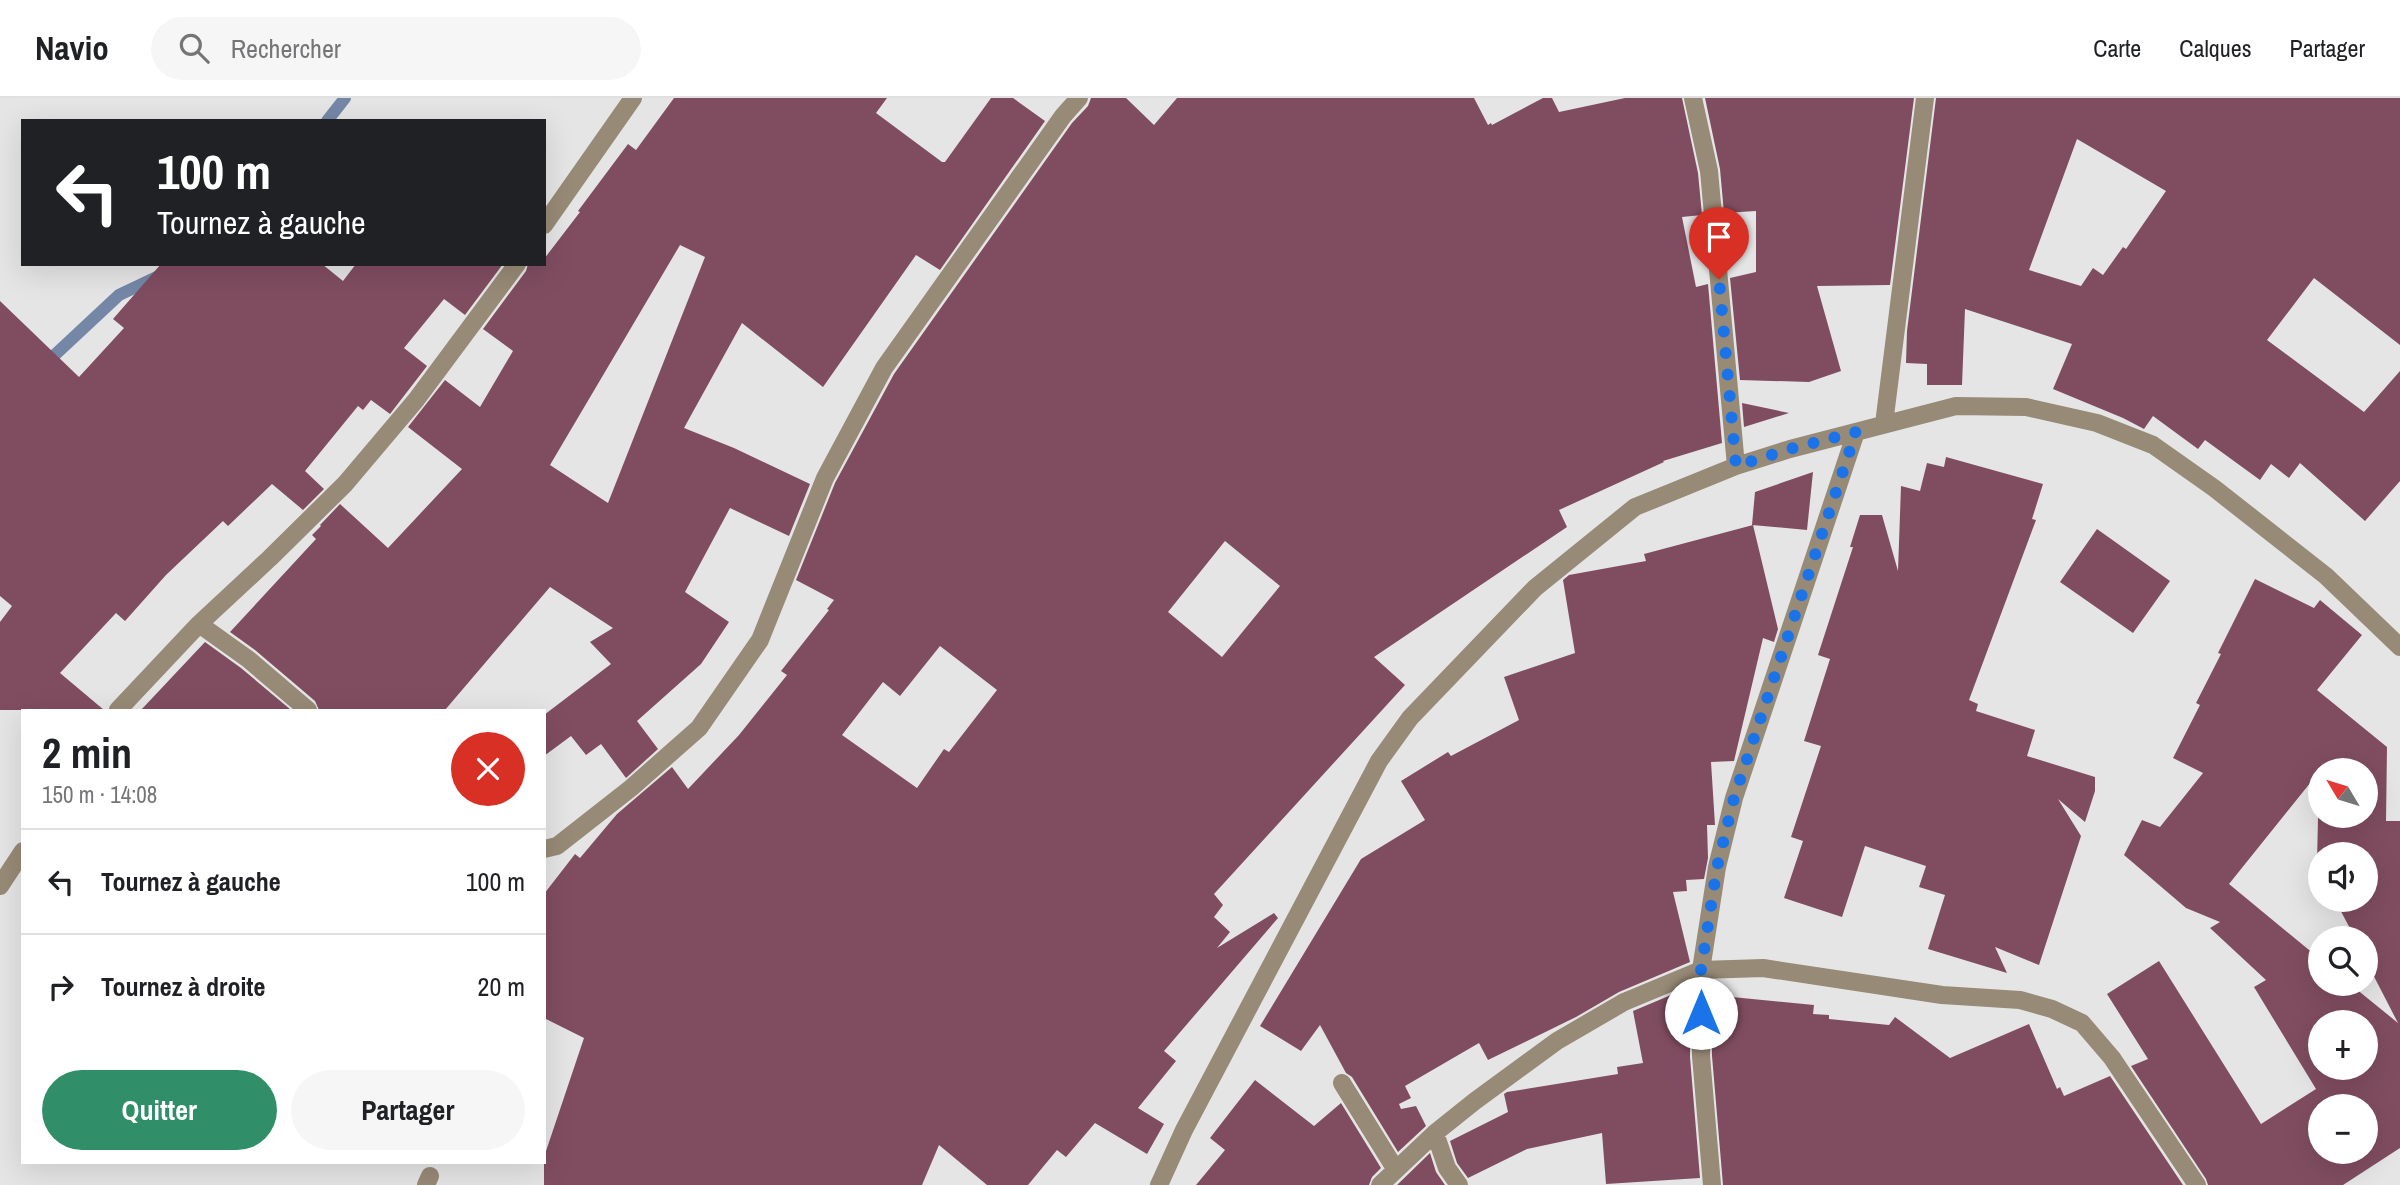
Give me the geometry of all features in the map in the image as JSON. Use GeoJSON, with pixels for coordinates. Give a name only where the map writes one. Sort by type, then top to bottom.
{"type":"FeatureCollection","features":[{"type":"Feature","properties":{"kind":"street"},"geometry":{"type":"LineString","coordinates":[[546,222],[633,98]]}},
{"type":"Feature","properties":{"kind":"street"},"geometry":{"type":"LineString","coordinates":[[546,849],[557,846],[631,788],[699,728],[760,640],[825,478],[884,368],[1063,116],[1079,98]]}},
{"type":"Feature","properties":{"kind":"street"},"geometry":{"type":"LineString","coordinates":[[1693,98],[1709,171],[1736,466]]}},
{"type":"Feature","properties":{"kind":"street"},"geometry":{"type":"LineString","coordinates":[[1884,424],[1925,98]]}},
{"type":"Feature","properties":{"kind":"street"},"geometry":{"type":"LineString","coordinates":[[119,709],[199,624],[345,484],[416,400],[516,266]]}},
{"type":"Feature","properties":{"kind":"street"},"geometry":{"type":"LineString","coordinates":[[1159,1185],[1184,1130],[1379,761],[1410,718],[1535,588],[1635,507],[1736,466],[1884,424],[1956,406],[2026,407],[2097,423],[2153,445],[2214,488],[2326,576],[2400,647]]}},
{"type":"Feature","properties":{"kind":"street"},"geometry":{"type":"LineString","coordinates":[[1712,1185],[1701,1056],[1701,970],[1717,867],[1734,798],[1856,432]]}},
{"type":"Feature","properties":{"kind":"street"},"geometry":{"type":"LineString","coordinates":[[199,624],[247,659],[306,709]]}},
{"type":"Feature","properties":{"kind":"street"},"geometry":{"type":"LineString","coordinates":[[0,886],[21,854]]}},
{"type":"Feature","properties":{"kind":"street"},"geometry":{"type":"LineString","coordinates":[[1380,1185],[1435,1133],[1475,1101],[1557,1041],[1624,1002],[1701,970],[1763,968],[1942,995],[2020,1000],[2052,1009],[2082,1023],[2112,1058],[2197,1185]]}},
{"type":"Feature","properties":{"kind":"street"},"geometry":{"type":"LineString","coordinates":[[1342,1083],[1396,1170]]}},
{"type":"Feature","properties":{"kind":"street"},"geometry":{"type":"LineString","coordinates":[[1435,1133],[1447,1168],[1459,1185]]}},
{"type":"Feature","properties":{"kind":"building"},"geometry":{"type":"Polygon","coordinates":[[[674,98],[887,98],[876,113],[942,162],[945,162],[991,98],[1013,98],[1045,121],[940,270],[916,255],[823,387],[742,323],[684,428],[810,484],[789,536],[730,508],[685,592],[729,622],[701,664],[637,721],[658,749],[626,778],[601,744],[586,755],[571,736],[546,755],[546,713],[611,664],[590,642],[613,628],[550,587],[446,709],[319,709],[315,701],[230,632],[316,539],[312,535],[340,504],[388,548],[462,469],[408,427],[445,380],[480,407],[513,351],[483,329],[527,266],[546,266],[546,256],[628,144],[636,150],[674,98]],[[680,245],[550,465],[608,503],[705,257],[680,245]]]}},
{"type":"Feature","properties":{"kind":"building"},"geometry":{"type":"Polygon","coordinates":[[[1091,98],[1126,98],[1154,125],[1177,98],[1474,98],[1488,125],[1492,125],[1543,98],[1552,98],[1559,112],[1625,98],[1682,98],[1698,173],[1702,215],[1682,217],[1696,287],[1708,284],[1722,443],[1663,461],[1559,510],[1567,527],[1374,657],[1405,685],[1214,894],[1223,905],[1214,917],[1230,932],[1217,948],[1274,913],[1278,918],[1164,1051],[1176,1061],[1138,1108],[1164,1124],[1147,1154],[1095,1123],[1066,1157],[1057,1150],[1028,1185],[987,1185],[939,1145],[922,1185],[544,1185],[546,1151],[584,1038],[546,1019],[546,891],[575,854],[580,858],[617,814],[672,767],[688,789],[739,735],[787,675],[781,671],[834,600],[796,580],[835,483],[894,374],[1072,123],[1088,106],[1091,98]],[[1225,541],[1168,612],[1222,657],[1280,586],[1225,541]],[[940,646],[900,696],[883,682],[842,735],[917,788],[944,749],[949,752],[997,690],[940,646]]]}},
{"type":"Feature","properties":{"kind":"building"},"geometry":{"type":"Polygon","coordinates":[[[1705,98],[1914,98],[1890,285],[1817,286],[1841,371],[1809,382],[1740,380],[1730,278],[1756,272],[1756,211],[1724,213],[1720,169],[1705,98]]]}},
{"type":"Feature","properties":{"kind":"building"},"geometry":{"type":"Polygon","coordinates":[[[1936,98],[2400,98],[2400,345],[2314,278],[2267,340],[2364,412],[2400,371],[2400,481],[2365,521],[2300,463],[2289,478],[2271,464],[2260,480],[2205,440],[2198,449],[2153,416],[2144,429],[2053,389],[2072,344],[1965,309],[1962,385],[1927,385],[1927,364],[1906,363],[1907,331],[1936,98]],[[2077,139],[2029,270],[2081,286],[2093,268],[2103,275],[2123,247],[2126,249],[2166,191],[2077,139]]]}},
{"type":"Feature","properties":{"kind":"building"},"geometry":{"type":"Polygon","coordinates":[[[159,266],[324,266],[343,281],[354,266],[502,266],[465,315],[444,299],[404,348],[427,366],[390,414],[371,400],[363,410],[358,406],[305,471],[324,489],[303,510],[272,484],[228,526],[223,521],[166,575],[125,621],[116,613],[60,673],[103,709],[0,710],[0,622],[12,606],[0,596],[0,301],[79,377],[124,328],[113,319],[159,266]]]}},
{"type":"Feature","properties":{"kind":"building"},"geometry":{"type":"Polygon","coordinates":[[[1742,403],[1789,413],[1744,427],[1742,403]]]}},
{"type":"Feature","properties":{"kind":"building"},"geometry":{"type":"Polygon","coordinates":[[[1946,457],[2043,484],[2032,519],[2036,520],[1969,700],[1978,704],[1976,711],[2035,730],[2027,756],[2095,777],[2095,791],[2085,822],[2058,799],[2081,836],[2039,965],[1995,947],[2007,973],[1928,949],[1945,895],[1919,887],[1926,866],[1865,846],[1842,917],[1784,898],[1803,841],[1791,837],[1821,746],[1804,741],[1830,659],[1818,655],[1853,547],[1850,547],[1860,515],[1882,515],[1898,571],[1901,486],[1920,491],[1927,463],[1944,467],[1946,457]]]}},
{"type":"Feature","properties":{"kind":"building"},"geometry":{"type":"Polygon","coordinates":[[[1813,472],[1807,530],[1752,525],[1755,492],[1813,472]]]}},
{"type":"Feature","properties":{"kind":"building"},"geometry":{"type":"Polygon","coordinates":[[[1753,525],[1778,629],[1774,642],[1763,638],[1734,761],[1711,762],[1715,825],[1707,825],[1708,858],[1704,879],[1686,880],[1687,891],[1673,892],[1690,962],[1619,992],[1576,1017],[1488,1060],[1479,1043],[1405,1086],[1411,1098],[1399,1104],[1401,1109],[1416,1106],[1426,1126],[1398,1152],[1352,1077],[1346,1073],[1320,1025],[1301,1051],[1260,1026],[1361,859],[1425,820],[1401,781],[1448,752],[1451,756],[1519,720],[1504,677],[1575,653],[1563,580],[1569,575],[1646,561],[1644,554],[1753,525]]]}},
{"type":"Feature","properties":{"kind":"building"},"geometry":{"type":"Polygon","coordinates":[[[2097,529],[2170,581],[2133,633],[2060,582],[2097,529]]]}},
{"type":"Feature","properties":{"kind":"building"},"geometry":{"type":"Polygon","coordinates":[[[2255,579],[2314,608],[2320,600],[2362,635],[2317,690],[2387,747],[2386,821],[2400,821],[2400,1148],[2378,1162],[2378,1094],[2308,1094],[2316,1089],[2311,1080],[2378,1080],[2378,1010],[2308,1010],[2308,1076],[2254,987],[2266,980],[2210,928],[2220,922],[2186,908],[2124,855],[2142,820],[2160,827],[2203,773],[2173,758],[2200,705],[2196,703],[2221,654],[2218,653],[2255,579]]]}},
{"type":"Feature","properties":{"kind":"building"},"geometry":{"type":"Polygon","coordinates":[[[205,642],[290,709],[142,709],[205,642]]]}},
{"type":"Feature","properties":{"kind":"building"},"geometry":{"type":"Polygon","coordinates":[[[2159,961],[2261,1124],[2308,1094],[2308,1164],[2375,1164],[2343,1185],[2208,1185],[2131,1066],[2148,1059],[2107,994],[2159,961]]]}},
{"type":"Feature","properties":{"kind":"building"},"geometry":{"type":"Polygon","coordinates":[[[1690,987],[1690,1057],[1700,1178],[1606,1184],[1602,1133],[1527,1149],[1468,1178],[1457,1163],[1450,1141],[1508,1112],[1504,1094],[1618,1074],[1617,1067],[1643,1063],[1633,1011],[1690,987]]]}},
{"type":"Feature","properties":{"kind":"building"},"geometry":{"type":"Polygon","coordinates":[[[1712,995],[1814,1005],[1813,1014],[1829,1015],[1829,1019],[1889,1025],[1895,1017],[1950,1058],[2029,1024],[2057,1089],[2060,1087],[2064,1096],[2110,1076],[2183,1185],[1723,1185],[1712,1056],[1712,995]]]}},
{"type":"Feature","properties":{"kind":"building"},"geometry":{"type":"Polygon","coordinates":[[[1255,1080],[1314,1126],[1341,1103],[1381,1168],[1372,1177],[1369,1185],[1196,1185],[1225,1150],[1210,1138],[1255,1080]]]}},
{"type":"Feature","properties":{"kind":"building"},"geometry":{"type":"Polygon","coordinates":[[[1430,1153],[1436,1172],[1445,1185],[1397,1185],[1430,1153]]]}},
{"type":"Feature","properties":{"kind":"waterway"},"geometry":{"type":"LineString","coordinates":[[329,119],[345,98]]}},
{"type":"Feature","properties":{"kind":"waterway"},"geometry":{"type":"LineString","coordinates":[[44,365],[119,295],[159,276]]}},
{"type":"Feature","properties":{"kind":"route"},"geometry":{"type":"LineString","coordinates":[[1701,1013],[1701,970],[1717,867],[1734,798],[1856,432],[1736,466],[1719,279]]}}]}
